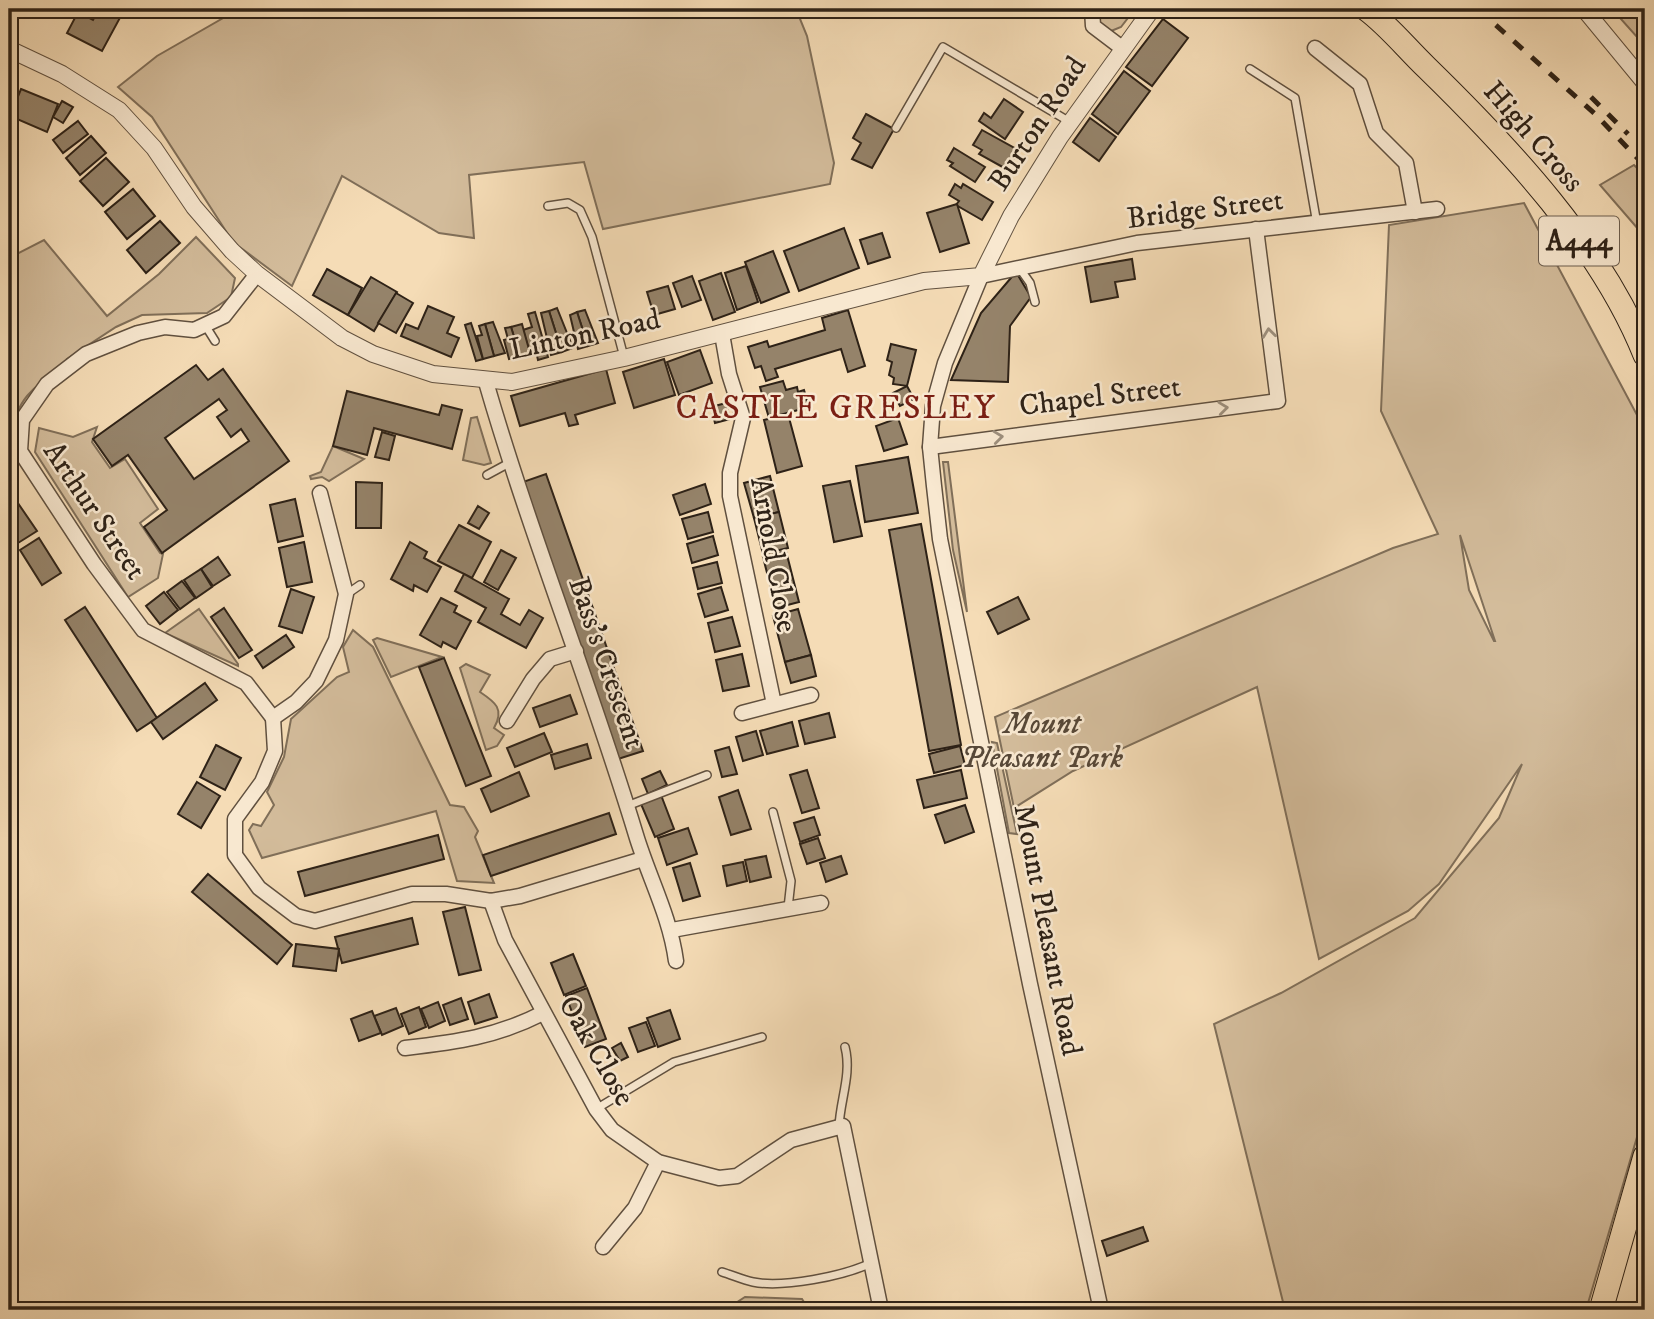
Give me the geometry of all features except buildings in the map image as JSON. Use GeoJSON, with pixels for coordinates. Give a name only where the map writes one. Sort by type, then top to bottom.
{"type":"FeatureCollection","features":[{"type":"Feature","properties":{"kind":"highway","name":"High Cross"},"geometry":{"type":"LineString","coordinates":[[1369,10],[1497,137],[1534,183],[1599,267],[1645,355]]}},
{"type":"Feature","properties":{"kind":"highway"},"geometry":{"type":"LineString","coordinates":[[1601,1310],[1645,1156]]}},
{"type":"Feature","properties":{"kind":"street"},"geometry":{"type":"LineString","coordinates":[[1092,9],[1093,26],[1122,48]]}},
{"type":"Feature","properties":{"kind":"street","name":"Burton Road"},"geometry":{"type":"LineString","coordinates":[[981,276],[1022,197],[1070,122],[1152,9]]}},
{"type":"Feature","properties":{"kind":"street"},"geometry":{"type":"LineString","coordinates":[[1584,9],[1645,83]]}},
{"type":"Feature","properties":{"kind":"street"},"geometry":{"type":"LineString","coordinates":[[1315,48],[1360,84],[1376,134],[1406,163],[1415,212]]}},
{"type":"Feature","properties":{"kind":"street","name":"Linton Road"},"geometry":{"type":"LineString","coordinates":[[9,49],[62,74],[118,110],[155,148],[194,207],[232,251],[257,274],[342,338],[373,354],[433,374],[486,382],[512,382],[624,358],[925,281],[981,276]]}},
{"type":"Feature","properties":{"kind":"street","name":"Bridge Street"},"geometry":{"type":"LineString","coordinates":[[981,276],[1017,266],[1137,243],[1437,209]]}},
{"type":"Feature","properties":{"kind":"street","name":"Chapel Street"},"geometry":{"type":"LineString","coordinates":[[930,447],[1278,401],[1256,229]]}},
{"type":"Feature","properties":{"kind":"street"},"geometry":{"type":"LineString","coordinates":[[204,325],[223,316],[257,274]]}},
{"type":"Feature","properties":{"kind":"street","name":"Mount Pleasant Road"},"geometry":{"type":"LineString","coordinates":[[981,276],[939,383],[931,416],[930,447],[940,539],[1033,997],[1101,1310]]}},
{"type":"Feature","properties":{"kind":"street","name":"Arthur Street"},"geometry":{"type":"LineString","coordinates":[[204,325],[194,330],[165,327],[138,333],[86,354],[47,384],[22,420],[20,451],[94,564],[143,629],[246,683],[273,718]]}},
{"type":"Feature","properties":{"kind":"street","name":"Arnold Close"},"geometry":{"type":"LineString","coordinates":[[722,334],[729,374],[744,427],[727,462],[730,496],[774,704]]}},
{"type":"Feature","properties":{"kind":"street","name":"Bass's Crescent"},"geometry":{"type":"LineString","coordinates":[[486,382],[498,428],[576,651],[643,859],[672,930],[676,961]]}},
{"type":"Feature","properties":{"kind":"street"},"geometry":{"type":"LineString","coordinates":[[320,493],[346,594],[336,640],[316,681],[296,702],[273,718],[275,751],[262,782],[235,819],[235,855],[259,888],[296,916],[315,921],[412,894],[446,894],[491,901],[520,896],[643,859]]}},
{"type":"Feature","properties":{"kind":"street"},"geometry":{"type":"LineString","coordinates":[[507,721],[533,679],[550,659],[576,651]]}},
{"type":"Feature","properties":{"kind":"street"},"geometry":{"type":"LineString","coordinates":[[743,713],[811,695]]}},
{"type":"Feature","properties":{"kind":"street","name":"Oak Close"},"geometry":{"type":"LineString","coordinates":[[491,901],[505,940],[596,1109],[612,1129],[658,1162],[719,1178],[737,1176],[791,1140],[839,1128]]}},
{"type":"Feature","properties":{"kind":"street"},"geometry":{"type":"LineString","coordinates":[[672,930],[821,903]]}},
{"type":"Feature","properties":{"kind":"street"},"geometry":{"type":"LineString","coordinates":[[405,1048],[477,1039],[513,1029],[543,1013]]}},
{"type":"Feature","properties":{"kind":"street"},"geometry":{"type":"LineString","coordinates":[[839,1128],[843,1126],[881,1310]]}},
{"type":"Feature","properties":{"kind":"street"},"geometry":{"type":"LineString","coordinates":[[603,1247],[635,1208],[658,1162]]}},
{"type":"Feature","properties":{"kind":"lane"},"geometry":{"type":"LineString","coordinates":[[9,18],[18,9]]}},
{"type":"Feature","properties":{"kind":"lane"},"geometry":{"type":"LineString","coordinates":[[896,128],[943,47],[1070,122]]}},
{"type":"Feature","properties":{"kind":"lane"},"geometry":{"type":"LineString","coordinates":[[1250,69],[1295,98],[1317,224]]}},
{"type":"Feature","properties":{"kind":"lane"},"geometry":{"type":"LineString","coordinates":[[548,206],[568,203],[580,210],[592,237],[624,358]]}},
{"type":"Feature","properties":{"kind":"lane"},"geometry":{"type":"LineString","coordinates":[[1017,266],[1030,283],[1035,302]]}},
{"type":"Feature","properties":{"kind":"lane"},"geometry":{"type":"LineString","coordinates":[[204,325],[215,341]]}},
{"type":"Feature","properties":{"kind":"lane"},"geometry":{"type":"LineString","coordinates":[[487,475],[511,461]]}},
{"type":"Feature","properties":{"kind":"lane"},"geometry":{"type":"LineString","coordinates":[[346,594],[360,585]]}},
{"type":"Feature","properties":{"kind":"lane"},"geometry":{"type":"LineString","coordinates":[[627,807],[707,775]]}},
{"type":"Feature","properties":{"kind":"lane"},"geometry":{"type":"LineString","coordinates":[[773,812],[791,881],[788,909]]}},
{"type":"Feature","properties":{"kind":"lane"},"geometry":{"type":"LineString","coordinates":[[596,1109],[674,1062],[762,1037]]}},
{"type":"Feature","properties":{"kind":"lane"},"geometry":{"type":"LineString","coordinates":[[839,1128],[840,1103],[848,1073],[845,1047]]}},
{"type":"Feature","properties":{"kind":"lane"},"geometry":{"type":"LineString","coordinates":[[722,1272],[755,1283],[807,1280],[850,1273],[871,1263]]}},
{"type":"Feature","properties":{"kind":"green space"},"geometry":{"type":"Polygon","coordinates":[[[239,9],[796,9],[807,36],[834,163],[830,184],[603,229],[584,162],[469,175],[474,238],[439,233],[342,176],[292,286],[233,242],[152,117],[118,87],[157,56],[239,9]]]}},
{"type":"Feature","properties":{"kind":"green space"},"geometry":{"type":"Polygon","coordinates":[[[1099,9],[1134,10],[1121,27],[1111,31],[1101,24],[1097,14],[1099,9]]]}},
{"type":"Feature","properties":{"kind":"green space"},"geometry":{"type":"Polygon","coordinates":[[[1612,9],[1645,9],[1645,46],[1612,9]]]}},
{"type":"Feature","properties":{"kind":"green space"},"geometry":{"type":"Polygon","coordinates":[[[1634,165],[1645,176],[1645,237],[1600,185],[1634,165]]]}},
{"type":"Feature","properties":{"kind":"green space","name":"Mount Pleasant Park"},"geometry":{"type":"Polygon","coordinates":[[[1524,203],[1645,430],[1645,1110],[1586,1310],[1285,1310],[1214,1024],[1281,993],[1415,918],[1499,818],[1522,764],[1439,884],[1408,911],[1319,959],[1257,687],[1073,771],[1014,808],[995,717],[1393,548],[1438,534],[1381,411],[1389,225],[1524,203]],[[1460,535],[1469,590],[1495,641],[1460,535]]]}},
{"type":"Feature","properties":{"kind":"green space"},"geometry":{"type":"Polygon","coordinates":[[[196,237],[235,278],[231,297],[207,313],[142,315],[116,327],[67,359],[69,363],[29,394],[17,412],[9,439],[9,258],[44,240],[107,316],[159,274],[196,237]]]}},
{"type":"Feature","properties":{"kind":"green space"},"geometry":{"type":"Polygon","coordinates":[[[477,417],[491,463],[484,465],[463,460],[471,418],[477,417]]]}},
{"type":"Feature","properties":{"kind":"green space"},"geometry":{"type":"Polygon","coordinates":[[[97,427],[92,442],[110,468],[125,459],[158,509],[140,523],[163,554],[158,578],[128,597],[35,452],[39,428],[73,437],[97,427]]]}},
{"type":"Feature","properties":{"kind":"green space"},"geometry":{"type":"Polygon","coordinates":[[[333,446],[364,459],[329,481],[322,477],[311,479],[310,476],[321,472],[333,446]]]}},
{"type":"Feature","properties":{"kind":"green space"},"geometry":{"type":"Polygon","coordinates":[[[943,462],[948,462],[967,612],[953,550],[943,462]]]}},
{"type":"Feature","properties":{"kind":"green space"},"geometry":{"type":"Polygon","coordinates":[[[199,609],[238,664],[238,666],[165,633],[199,609]]]}},
{"type":"Feature","properties":{"kind":"green space"},"geometry":{"type":"Polygon","coordinates":[[[353,630],[373,647],[450,805],[464,807],[478,831],[475,837],[494,883],[457,881],[436,811],[262,858],[249,830],[253,824],[261,826],[274,805],[267,792],[284,757],[291,719],[337,677],[349,672],[343,647],[353,630]]]}},
{"type":"Feature","properties":{"kind":"green space"},"geometry":{"type":"Polygon","coordinates":[[[377,638],[442,657],[391,677],[373,640],[377,638]]]}},
{"type":"Feature","properties":{"kind":"green space"},"geometry":{"type":"Polygon","coordinates":[[[466,664],[490,675],[480,692],[497,707],[499,716],[494,728],[504,735],[497,746],[486,750],[460,668],[466,664]]]}},
{"type":"Feature","properties":{"kind":"green space"},"geometry":{"type":"Polygon","coordinates":[[[992,742],[997,743],[1017,834],[1009,833],[992,742]]]}},
{"type":"Feature","properties":{"kind":"green space"},"geometry":{"type":"Polygon","coordinates":[[[745,1297],[802,1299],[809,1310],[725,1310],[745,1297]]]}},
{"type":"Feature","properties":{"kind":"railway"},"geometry":{"type":"LineString","coordinates":[[1478,9],[1595,114],[1645,166]]}},
{"type":"Feature","properties":{"kind":"railway"},"geometry":{"type":"LineString","coordinates":[[1591,97],[1628,134]]}},
{"type":"Feature","properties":{"kind":"district","name":"CASTLE GRESLEY"},"geometry":{"type":"Point","coordinates":[836,408]}}]}
